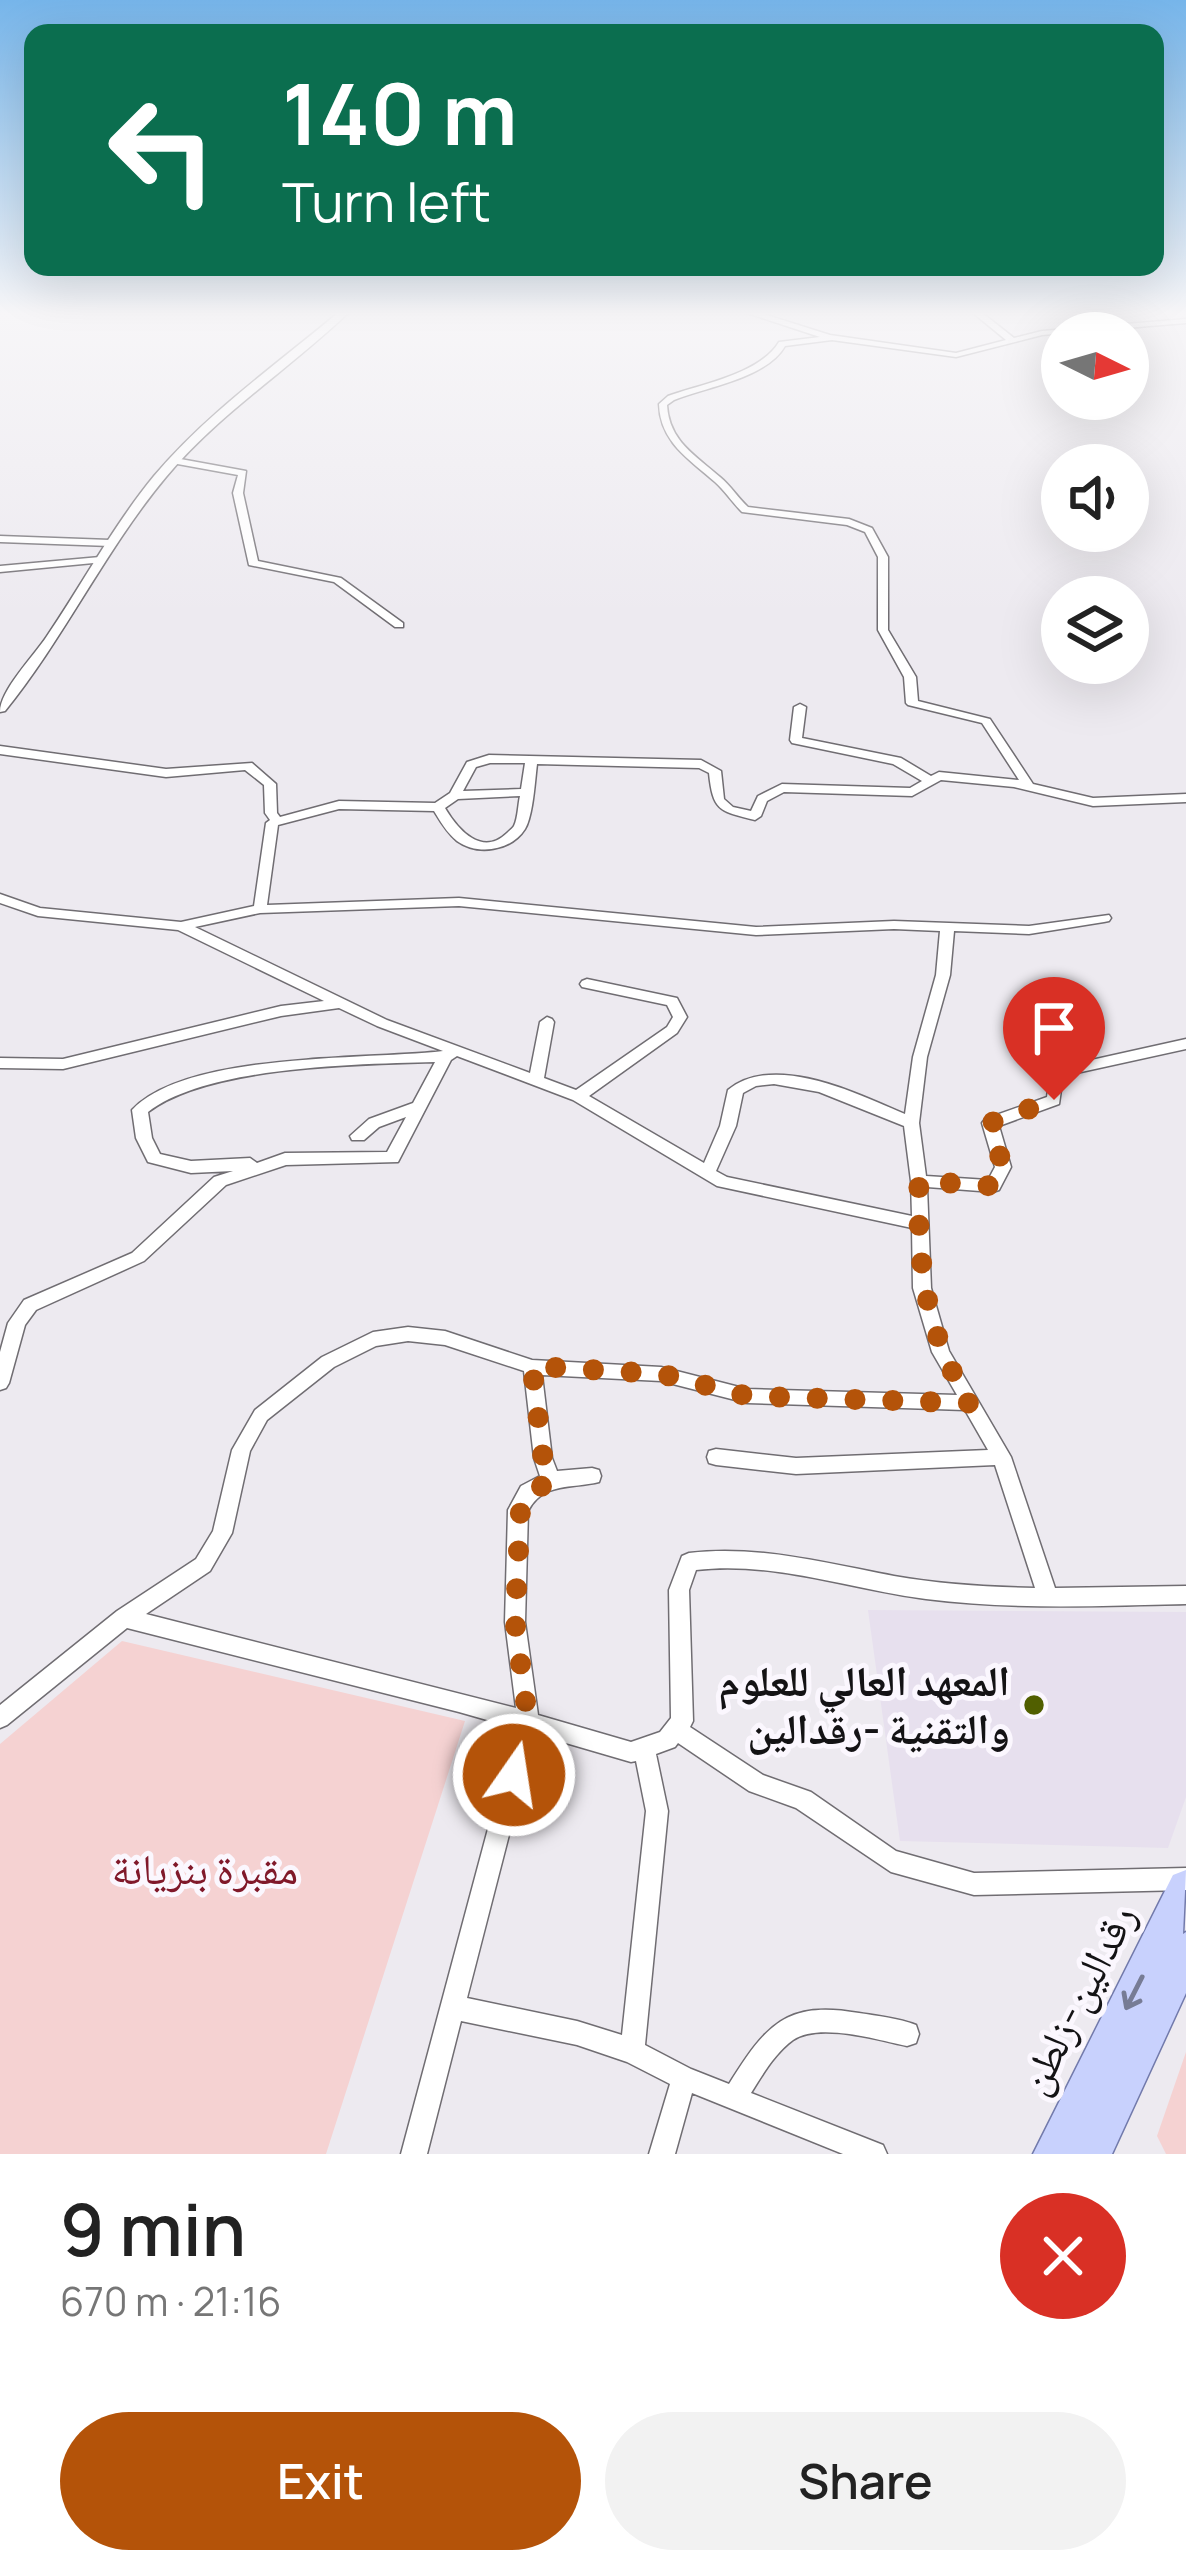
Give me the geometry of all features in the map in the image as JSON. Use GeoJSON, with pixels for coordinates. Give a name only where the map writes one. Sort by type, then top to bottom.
{"type":"FeatureCollection","features":[{"type":"Feature","properties":{"kind":"main road","name":"رقدالين-زلطن"},"geometry":{"type":"LineString","coordinates":[[1066,2152],[1186,1883]]}},
{"type":"Feature","properties":{"kind":"main road","name":"رقدالين-زلطن"},"geometry":{"type":"LineString","coordinates":[[1066,2152],[1186,1951]]}},
{"type":"Feature","properties":{"kind":"street"},"geometry":{"type":"LineString","coordinates":[[0,708],[54,639],[110,543],[175,461],[230,413]]}},
{"type":"Feature","properties":{"kind":"street"},"geometry":{"type":"LineString","coordinates":[[662,413],[690,463],[725,487],[745,510],[849,522],[868,530],[884,557],[883,630],[910,677],[912,703],[986,721],[1029,787]]}},
{"type":"Feature","properties":{"kind":"street"},"geometry":{"type":"LineString","coordinates":[[175,461],[243,473],[238,493],[254,563],[337,580],[399,626]]}},
{"type":"Feature","properties":{"kind":"street"},"geometry":{"type":"LineString","coordinates":[[0,539],[110,543]]}},
{"type":"Feature","properties":{"kind":"street"},"geometry":{"type":"LineString","coordinates":[[0,568],[100,560]]}},
{"type":"Feature","properties":{"kind":"street"},"geometry":{"type":"LineString","coordinates":[[800,706],[796,740],[897,761],[928,779],[989,779],[1117,804],[1186,798]]}},
{"type":"Feature","properties":{"kind":"street"},"geometry":{"type":"LineString","coordinates":[[0,750],[166,772],[248,766],[270,784],[271,813],[277,820]]}},
{"type":"Feature","properties":{"kind":"street"},"geometry":{"type":"LineString","coordinates":[[438,807],[457,838],[490,846],[509,840],[521,826],[532,759]]}},
{"type":"Feature","properties":{"kind":"street"},"geometry":{"type":"LineString","coordinates":[[260,909],[267,887],[266,834],[277,820],[352,804],[438,807],[454,795],[466,770],[479,760],[710,766],[717,777],[718,800],[729,810],[754,816],[762,800],[782,788],[912,792],[928,779]]}},
{"type":"Feature","properties":{"kind":"street"},"geometry":{"type":"LineString","coordinates":[[454,795],[526,792]]}},
{"type":"Feature","properties":{"kind":"street"},"geometry":{"type":"LineString","coordinates":[[0,898],[38,911],[181,926],[260,909],[459,902],[756,931],[894,925],[1029,930],[1103,918]]}},
{"type":"Feature","properties":{"kind":"street"},"geometry":{"type":"LineString","coordinates":[[181,926],[450,1054],[578,1096],[708,1172],[764,1195],[918,1223]]}},
{"type":"Feature","properties":{"kind":"street"},"geometry":{"type":"LineString","coordinates":[[947,928],[943,975],[920,1057],[911,1123],[919,1181],[917,1256],[931,1322],[1002,1457],[1048,1598]]}},
{"type":"Feature","properties":{"kind":"street"},"geometry":{"type":"LineString","coordinates":[[578,1096],[673,1030],[680,1017],[672,1001],[653,994],[587,984]]}},
{"type":"Feature","properties":{"kind":"street"},"geometry":{"type":"LineString","coordinates":[[0,1063],[63,1064],[280,1011],[339,1004]]}},
{"type":"Feature","properties":{"kind":"street"},"geometry":{"type":"LineString","coordinates":[[536,1080],[547,1022]]}},
{"type":"Feature","properties":{"kind":"street"},"geometry":{"type":"LineString","coordinates":[[919,1181],[993,1186],[1003,1167],[990,1123],[1054,1100],[1056,1073],[1186,1044]]}},
{"type":"Feature","properties":{"kind":"street"},"geometry":{"type":"LineString","coordinates":[[450,1054],[399,1148],[383,1161],[319,1158],[190,1166],[154,1157],[144,1138],[140,1110],[162,1092],[298,1064],[450,1054]]}},
{"type":"Feature","properties":{"kind":"street"},"geometry":{"type":"LineString","coordinates":[[708,1172],[728,1126],[736,1090],[755,1081],[810,1085],[911,1123]]}},
{"type":"Feature","properties":{"kind":"street"},"geometry":{"type":"LineString","coordinates":[[358,1136],[374,1123],[418,1106]]}},
{"type":"Feature","properties":{"kind":"street"},"geometry":{"type":"LineString","coordinates":[[0,1383],[17,1323],[30,1305],[132,1262],[200,1195],[260,1165]]}},
{"type":"Feature","properties":{"kind":"street"},"geometry":{"type":"LineString","coordinates":[[0,1718],[124,1618],[203,1565],[222,1534],[249,1432],[278,1399],[328,1361],[373,1339],[408,1334],[464,1342],[532,1366],[662,1374],[747,1396],[970,1403]]}},
{"type":"Feature","properties":{"kind":"street"},"geometry":{"type":"LineString","coordinates":[[532,1366],[543,1458],[551,1480]]}},
{"type":"Feature","properties":{"kind":"street"},"geometry":{"type":"LineString","coordinates":[[716,1457],[796,1466],[1002,1457]]}},
{"type":"Feature","properties":{"kind":"street"},"geometry":{"type":"LineString","coordinates":[[414,2154],[528,1720],[515,1622],[516,1518],[521,1500],[551,1480],[592,1476]]}},
{"type":"Feature","properties":{"kind":"street"},"geometry":{"type":"LineString","coordinates":[[124,1618],[528,1720],[605,1746],[646,1750],[677,1731],[684,1692],[680,1577],[689,1562],[761,1563],[849,1573],[912,1588],[1048,1598],[1186,1595]]}},
{"type":"Feature","properties":{"kind":"street"},"geometry":{"type":"LineString","coordinates":[[677,1731],[757,1783],[803,1800],[891,1861],[974,1884],[1186,1883]]}},
{"type":"Feature","properties":{"kind":"street"},"geometry":{"type":"LineString","coordinates":[[632,2051],[657,1811],[646,1750]]}},
{"type":"Feature","properties":{"kind":"street"},"geometry":{"type":"LineString","coordinates":[[454,2008],[577,2032],[632,2051],[684,2078],[874,2154]]}},
{"type":"Feature","properties":{"kind":"street"},"geometry":{"type":"LineString","coordinates":[[734,2098],[762,2050],[777,2032],[794,2024],[817,2019],[907,2033]]}},
{"type":"Feature","properties":{"kind":"street"},"geometry":{"type":"LineString","coordinates":[[662,2154],[684,2078]]}},
{"type":"Feature","properties":{"kind":"shaded area","name":"المعهد العالي للعلوم والتقنية -رقدالين"},"geometry":{"type":"Polygon","coordinates":[[[868,1610],[1186,1612],[1186,1797],[1168,1848],[900,1841],[868,1610]]]}},
{"type":"Feature","properties":{"kind":"green space","name":"مقبرة بنزيانة"},"geometry":{"type":"Polygon","coordinates":[[[122,1641],[465,1721],[326,2154],[0,2154],[0,1744],[122,1641]]]}},
{"type":"Feature","properties":{"kind":"green space"},"geometry":{"type":"Polygon","coordinates":[[[1186,2052],[1186,2154],[1166,2154],[1157,2136],[1186,2052]]]}},
{"type":"Feature","properties":{"kind":"place","name":"المعهد العالي للعلوم والتقنية -رقدالين"},"geometry":{"type":"Point","coordinates":[1034,1705]}},
{"type":"Feature","properties":{"kind":"route"},"geometry":{"type":"LineString","coordinates":[[514,1775],[528,1720],[515,1622],[516,1518],[521,1500],[551,1480],[543,1458],[532,1366],[662,1374],[747,1396],[970,1403],[941,1352],[922,1288],[917,1256],[919,1181],[993,1186],[1001,1180],[1003,1167],[990,1123],[1054,1100]]}}]}
